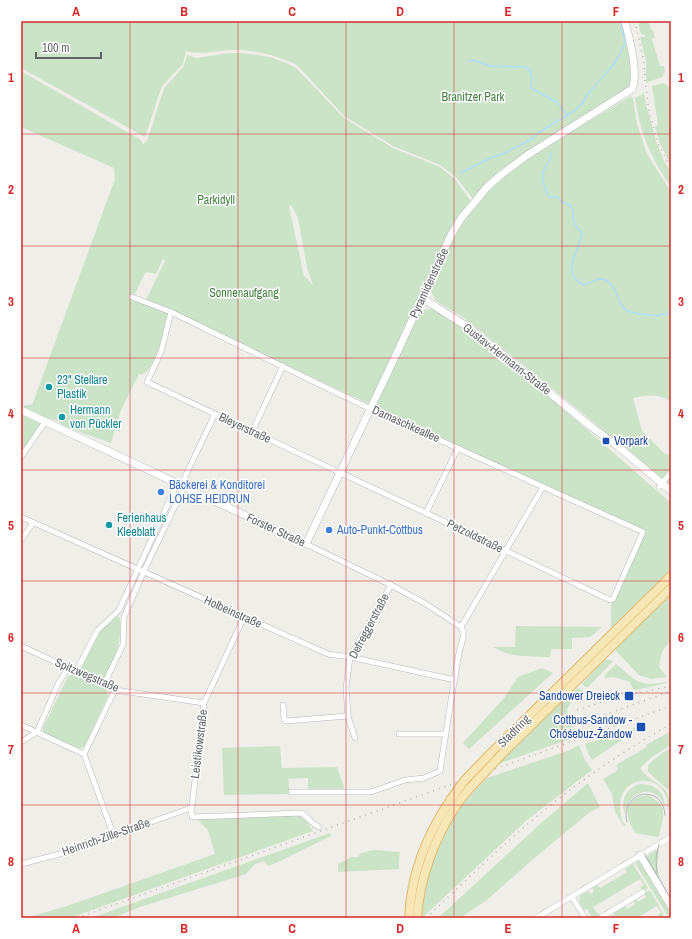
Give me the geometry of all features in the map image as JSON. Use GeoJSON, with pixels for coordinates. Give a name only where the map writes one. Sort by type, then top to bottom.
{"type":"FeatureCollection","features":[{"type":"Feature","properties":{"kind":"main road","name":"Pyramidenstraße"},"geometry":{"type":"LineString","coordinates":[[306,544],[451,235],[462,217],[488,187],[502,174],[526,156],[632,89],[634,81],[632,50],[625,21]]}},
{"type":"Feature","properties":{"kind":"main road","name":"Gustav-Hermann-Straße"},"geometry":{"type":"LineString","coordinates":[[422,298],[471,329],[590,425],[600,436],[661,485],[671,491]]}},
{"type":"Feature","properties":{"kind":"main road","name":"Forster Straße"},"geometry":{"type":"LineString","coordinates":[[21,410],[306,544]]}},
{"type":"Feature","properties":{"kind":"main road","name":"Gustav-Hermann-Straße"},"geometry":{"type":"LineString","coordinates":[[661,485],[671,497]]}},
{"type":"Feature","properties":{"kind":"main road","name":"Stadtring"},"geometry":{"type":"LineString","coordinates":[[409,914],[416,871],[437,820],[454,801],[569,688],[577,674],[671,576]]}},
{"type":"Feature","properties":{"kind":"main road","name":"Stadtring"},"geometry":{"type":"LineString","coordinates":[[417,918],[424,875],[432,849],[454,801],[457,790],[489,755],[561,684],[577,674],[671,588]]}},
{"type":"Feature","properties":{"kind":"main road"},"geometry":{"type":"LineString","coordinates":[[640,855],[671,906]]}},
{"type":"Feature","properties":{"kind":"street","name":"Damaschkeallee"},"geometry":{"type":"LineString","coordinates":[[132,297],[171,312],[370,408],[643,532],[613,598],[610,600]]}},
{"type":"Feature","properties":{"kind":"street","name":"Bleyerstraße"},"geometry":{"type":"LineString","coordinates":[[171,312],[160,352],[147,382],[339,472]]}},
{"type":"Feature","properties":{"kind":"street"},"geometry":{"type":"LineString","coordinates":[[252,432],[283,366]]}},
{"type":"Feature","properties":{"kind":"street"},"geometry":{"type":"LineString","coordinates":[[77,670],[97,631],[119,610],[215,414]]}},
{"type":"Feature","properties":{"kind":"street"},"geometry":{"type":"LineString","coordinates":[[21,456],[45,422]]}},
{"type":"Feature","properties":{"kind":"street"},"geometry":{"type":"LineString","coordinates":[[426,513],[458,448]]}},
{"type":"Feature","properties":{"kind":"street","name":"Petzoldstraße"},"geometry":{"type":"LineString","coordinates":[[339,472],[610,600]]}},
{"type":"Feature","properties":{"kind":"street"},"geometry":{"type":"LineString","coordinates":[[661,485],[671,472]]}},
{"type":"Feature","properties":{"kind":"street"},"geometry":{"type":"LineString","coordinates":[[104,684],[123,645],[124,617],[181,485]]}},
{"type":"Feature","properties":{"kind":"street"},"geometry":{"type":"LineString","coordinates":[[291,792],[371,792],[405,780],[424,778],[440,771],[463,629],[543,487]]}},
{"type":"Feature","properties":{"kind":"street","name":"Holbeinstraße"},"geometry":{"type":"LineString","coordinates":[[21,517],[328,654],[350,657],[455,680]]}},
{"type":"Feature","properties":{"kind":"street"},"geometry":{"type":"LineString","coordinates":[[21,540],[33,523]]}},
{"type":"Feature","properties":{"kind":"street","name":"Forster Straße"},"geometry":{"type":"LineString","coordinates":[[306,544],[391,585],[426,604],[463,629]]}},
{"type":"Feature","properties":{"kind":"street","name":"Defreggerstraße"},"geometry":{"type":"LineString","coordinates":[[355,738],[348,716],[346,688],[350,657],[391,585]]}},
{"type":"Feature","properties":{"kind":"street","name":"Leistikowstraße"},"geometry":{"type":"LineString","coordinates":[[191,808],[204,703],[244,617]]}},
{"type":"Feature","properties":{"kind":"street","name":"Spitzwegstraße"},"geometry":{"type":"LineString","coordinates":[[21,646],[68,668],[77,670],[115,690],[204,703]]}},
{"type":"Feature","properties":{"kind":"street"},"geometry":{"type":"LineString","coordinates":[[21,742],[37,732],[58,684],[68,668]]}},
{"type":"Feature","properties":{"kind":"street"},"geometry":{"type":"LineString","coordinates":[[84,754],[115,690]]}},
{"type":"Feature","properties":{"kind":"street"},"geometry":{"type":"LineString","coordinates":[[283,705],[284,719],[286,721],[348,716]]}},
{"type":"Feature","properties":{"kind":"street"},"geometry":{"type":"LineString","coordinates":[[21,725],[84,754],[113,834]]}},
{"type":"Feature","properties":{"kind":"street"},"geometry":{"type":"LineString","coordinates":[[399,734],[446,734]]}},
{"type":"Feature","properties":{"kind":"street"},"geometry":{"type":"LineString","coordinates":[[191,808],[192,817],[301,813],[309,818],[314,825],[319,827]]}},
{"type":"Feature","properties":{"kind":"street","name":"Heinrich-Zille-Straße"},"geometry":{"type":"LineString","coordinates":[[21,864],[60,854],[113,834],[191,808]]}},
{"type":"Feature","properties":{"kind":"street"},"geometry":{"type":"LineString","coordinates":[[536,918],[671,837]]}},
{"type":"Feature","properties":{"kind":"street"},"geometry":{"type":"LineString","coordinates":[[600,918],[644,892]]}},
{"type":"Feature","properties":{"kind":"street"},"geometry":{"type":"LineString","coordinates":[[572,897],[585,918]]}},
{"type":"Feature","properties":{"kind":"green space","name":"Branitzer Park"},"geometry":{"type":"Polygon","coordinates":[[[21,21],[623,21],[629,45],[632,73],[629,87],[524,155],[473,199],[456,177],[440,165],[393,146],[344,116],[297,65],[289,61],[256,52],[230,50],[198,53],[186,51],[183,64],[162,86],[145,137],[21,68],[21,21]]]}},
{"type":"Feature","properties":{"kind":"green space"},"geometry":{"type":"Polygon","coordinates":[[[638,21],[648,21],[655,38],[652,39],[660,66],[664,66],[665,72],[662,77],[646,83],[646,61],[640,37],[645,37],[645,35],[641,34],[638,21]]]}},
{"type":"Feature","properties":{"kind":"green space"},"geometry":{"type":"Polygon","coordinates":[[[229,53],[247,54],[272,58],[296,68],[344,118],[393,148],[440,167],[455,179],[471,202],[449,231],[369,404],[171,310],[146,300],[165,261],[163,259],[156,274],[146,272],[132,299],[169,314],[158,351],[149,369],[142,375],[139,374],[121,410],[111,443],[63,426],[59,421],[49,419],[23,408],[25,405],[32,405],[115,179],[114,168],[21,127],[21,71],[141,140],[143,144],[147,141],[164,88],[184,66],[187,55],[197,58],[229,53]],[[291,205],[289,206],[304,276],[313,285],[307,268],[298,218],[291,205]]]}},
{"type":"Feature","properties":{"kind":"green space"},"geometry":{"type":"Polygon","coordinates":[[[663,83],[671,87],[671,166],[660,143],[655,127],[658,125],[652,86],[663,83]]]}},
{"type":"Feature","properties":{"kind":"green space"},"geometry":{"type":"Polygon","coordinates":[[[643,89],[657,144],[665,163],[671,172],[671,187],[652,155],[643,134],[635,98],[643,94],[643,89]]]}},
{"type":"Feature","properties":{"kind":"green space"},"geometry":{"type":"Polygon","coordinates":[[[631,96],[633,98],[637,124],[647,154],[671,192],[671,402],[657,396],[633,398],[642,431],[665,454],[671,455],[671,489],[630,452],[507,352],[461,316],[436,301],[431,292],[431,284],[452,239],[475,206],[499,181],[528,158],[631,96]]]}},
{"type":"Feature","properties":{"kind":"green space"},"geometry":{"type":"Polygon","coordinates":[[[430,309],[436,311],[468,331],[505,358],[671,503],[671,569],[611,628],[611,605],[645,531],[374,406],[418,313],[430,309]]]}},
{"type":"Feature","properties":{"kind":"green space"},"geometry":{"type":"Polygon","coordinates":[[[21,414],[42,423],[21,453],[21,414]]]}},
{"type":"Feature","properties":{"kind":"green space"},"geometry":{"type":"Polygon","coordinates":[[[671,594],[671,641],[663,650],[659,667],[667,677],[651,679],[639,675],[616,651],[616,647],[671,594]]]}},
{"type":"Feature","properties":{"kind":"green space"},"geometry":{"type":"Polygon","coordinates":[[[117,616],[120,618],[119,644],[103,681],[80,670],[99,633],[117,616]]]}},
{"type":"Feature","properties":{"kind":"green space"},"geometry":{"type":"Polygon","coordinates":[[[516,626],[602,627],[590,637],[572,638],[572,649],[551,649],[550,657],[514,655],[500,651],[493,647],[515,647],[516,626]]]}},
{"type":"Feature","properties":{"kind":"green space"},"geometry":{"type":"Polygon","coordinates":[[[606,659],[613,661],[588,687],[582,684],[600,664],[606,659]]]}},
{"type":"Feature","properties":{"kind":"green space"},"geometry":{"type":"Polygon","coordinates":[[[616,664],[633,678],[643,683],[667,683],[636,690],[633,689],[630,682],[614,677],[605,678],[605,675],[616,664]]]}},
{"type":"Feature","properties":{"kind":"green space"},"geometry":{"type":"Polygon","coordinates":[[[542,668],[553,673],[469,749],[463,743],[504,698],[518,677],[542,668]]]}},
{"type":"Feature","properties":{"kind":"green space"},"geometry":{"type":"Polygon","coordinates":[[[75,673],[106,689],[108,696],[84,747],[78,749],[43,732],[43,728],[68,676],[75,673]]]}},
{"type":"Feature","properties":{"kind":"green space"},"geometry":{"type":"Polygon","coordinates":[[[578,688],[584,692],[572,701],[567,709],[576,737],[498,764],[568,695],[578,688]]]}},
{"type":"Feature","properties":{"kind":"green space"},"geometry":{"type":"Polygon","coordinates":[[[637,727],[638,729],[592,760],[585,744],[637,727]]]}},
{"type":"Feature","properties":{"kind":"green space"},"geometry":{"type":"Polygon","coordinates":[[[671,731],[671,745],[652,757],[640,768],[650,779],[666,790],[669,795],[670,802],[668,811],[666,796],[661,788],[651,782],[638,781],[627,787],[620,802],[622,819],[626,825],[624,826],[615,812],[612,794],[603,779],[618,770],[616,765],[647,747],[646,745],[671,731]]]}},
{"type":"Feature","properties":{"kind":"green space"},"geometry":{"type":"Polygon","coordinates":[[[579,745],[585,760],[592,770],[527,820],[422,918],[422,906],[429,871],[441,840],[460,807],[474,791],[487,778],[570,750],[579,745]]]}},
{"type":"Feature","properties":{"kind":"green space"},"geometry":{"type":"Polygon","coordinates":[[[280,746],[282,768],[337,767],[345,790],[308,791],[308,778],[288,779],[290,794],[224,795],[222,748],[280,746]]]}},
{"type":"Feature","properties":{"kind":"green space"},"geometry":{"type":"Polygon","coordinates":[[[671,748],[671,786],[668,790],[648,772],[648,765],[662,753],[671,748]]]}},
{"type":"Feature","properties":{"kind":"green space"},"geometry":{"type":"Polygon","coordinates":[[[588,783],[600,807],[590,812],[487,900],[460,918],[438,918],[540,824],[588,783]]]}},
{"type":"Feature","properties":{"kind":"green space"},"geometry":{"type":"Polygon","coordinates":[[[639,784],[649,785],[658,790],[663,797],[665,807],[661,799],[655,794],[644,792],[633,797],[626,808],[625,814],[623,804],[625,796],[634,786],[639,784]]]}},
{"type":"Feature","properties":{"kind":"green space"},"geometry":{"type":"Polygon","coordinates":[[[648,795],[660,803],[663,812],[659,836],[657,837],[635,833],[629,820],[629,804],[639,797],[648,795]]]}},
{"type":"Feature","properties":{"kind":"green space"},"geometry":{"type":"Polygon","coordinates":[[[300,815],[305,818],[313,831],[70,918],[25,918],[67,906],[215,854],[208,830],[197,819],[300,815]]]}},
{"type":"Feature","properties":{"kind":"green space"},"geometry":{"type":"Polygon","coordinates":[[[330,833],[331,836],[276,863],[268,866],[264,861],[255,864],[246,874],[140,907],[113,918],[91,918],[330,833]]]}},
{"type":"Feature","properties":{"kind":"green space"},"geometry":{"type":"Polygon","coordinates":[[[374,850],[400,852],[399,869],[338,872],[338,864],[352,857],[358,857],[361,853],[374,850]]]}},
{"type":"Feature","properties":{"kind":"green space"},"geometry":{"type":"Polygon","coordinates":[[[659,850],[657,867],[660,879],[658,875],[656,876],[646,859],[647,856],[659,850]]]}},
{"type":"Feature","properties":{"kind":"green space"},"geometry":{"type":"Polygon","coordinates":[[[639,861],[671,911],[671,918],[669,918],[635,863],[639,861]]]}},
{"type":"Feature","properties":{"kind":"green space"},"geometry":{"type":"Polygon","coordinates":[[[633,864],[648,888],[643,891],[640,887],[644,885],[640,879],[593,907],[601,917],[595,918],[594,916],[589,918],[591,916],[587,909],[584,910],[579,901],[580,896],[588,891],[590,894],[594,891],[592,888],[598,885],[600,888],[627,872],[625,869],[633,864]]]}},
{"type":"Feature","properties":{"kind":"green space"},"geometry":{"type":"Polygon","coordinates":[[[650,890],[664,915],[660,918],[658,915],[661,912],[657,906],[637,918],[612,918],[615,916],[613,913],[625,905],[627,909],[635,904],[633,900],[636,899],[638,902],[646,897],[644,894],[650,890]]]}},
{"type":"Feature","properties":{"kind":"waterway"},"geometry":{"type":"LineString","coordinates":[[461,173],[530,140],[538,133],[574,111],[582,104],[588,94],[614,64],[621,52],[625,43],[621,21]]}},
{"type":"Feature","properties":{"kind":"waterway"},"geometry":{"type":"LineString","coordinates":[[469,61],[474,60],[490,66],[525,67],[530,70],[532,78],[531,88],[558,103],[567,115]]}},
{"type":"Feature","properties":{"kind":"waterway"},"geometry":{"type":"LineString","coordinates":[[551,152],[550,158],[543,172],[545,189],[549,197],[557,197],[564,203],[570,205],[573,211],[573,218],[576,226],[582,233],[573,260],[572,274],[583,285],[599,279],[606,280],[610,283],[623,307],[633,313],[657,316],[661,314],[666,315],[671,309]]}},
{"type":"Feature","properties":{"kind":"tram line"},"geometry":{"type":"LineString","coordinates":[[627,822],[626,811],[629,803],[635,797],[642,794],[657,798],[662,805],[665,815]]}},
{"type":"Feature","properties":{"kind":"tram line"},"geometry":{"type":"LineString","coordinates":[[657,873],[656,858],[659,844]]}},
{"type":"Feature","properties":{"kind":"tram line"},"geometry":{"type":"LineString","coordinates":[[644,853],[671,899]]}},
{"type":"Feature","properties":{"kind":"railway"},"geometry":{"type":"LineString","coordinates":[[635,21],[644,62],[649,111],[658,143],[671,169]]}},
{"type":"Feature","properties":{"kind":"railway"},"geometry":{"type":"LineString","coordinates":[[577,710],[611,699],[671,686]]}},
{"type":"Feature","properties":{"kind":"railway"},"geometry":{"type":"LineString","coordinates":[[582,723],[671,691]]}},
{"type":"Feature","properties":{"kind":"railway"},"geometry":{"type":"LineString","coordinates":[[77,918],[671,706]]}},
{"type":"Feature","properties":{"kind":"railway"},"geometry":{"type":"LineString","coordinates":[[426,918],[480,867],[552,804],[601,768],[671,724]]}},
{"type":"Feature","properties":{"kind":"place","name":"23\" Stellare Plastik"},"geometry":{"type":"Point","coordinates":[49,387]}},
{"type":"Feature","properties":{"kind":"place","name":"Hermann von Pückler"},"geometry":{"type":"Point","coordinates":[62,417]}},
{"type":"Feature","properties":{"kind":"place","name":"Vorpark"},"geometry":{"type":"Point","coordinates":[606,441]}},
{"type":"Feature","properties":{"kind":"place","name":"Bäckerei & Konditorei LOHSE HEIDRUN"},"geometry":{"type":"Point","coordinates":[161,492]}},
{"type":"Feature","properties":{"kind":"place","name":"Ferienhaus Kleeblatt"},"geometry":{"type":"Point","coordinates":[109,525]}},
{"type":"Feature","properties":{"kind":"place","name":"Auto-Punkt-Cottbus"},"geometry":{"type":"Point","coordinates":[329,530]}},
{"type":"Feature","properties":{"kind":"place","name":"Sandower Dreieck"},"geometry":{"type":"Point","coordinates":[629,696]}},
{"type":"Feature","properties":{"kind":"place","name":"Cottbus-Sandow - Chóśebuz-Žandow"},"geometry":{"type":"Point","coordinates":[641,727]}},
{"type":"Feature","properties":{"kind":"park label","name":"Parkidyll"},"geometry":{"type":"Point","coordinates":[216,200]}},
{"type":"Feature","properties":{"kind":"park label","name":"Sonnenaufgang"},"geometry":{"type":"Point","coordinates":[244,293]}}]}
